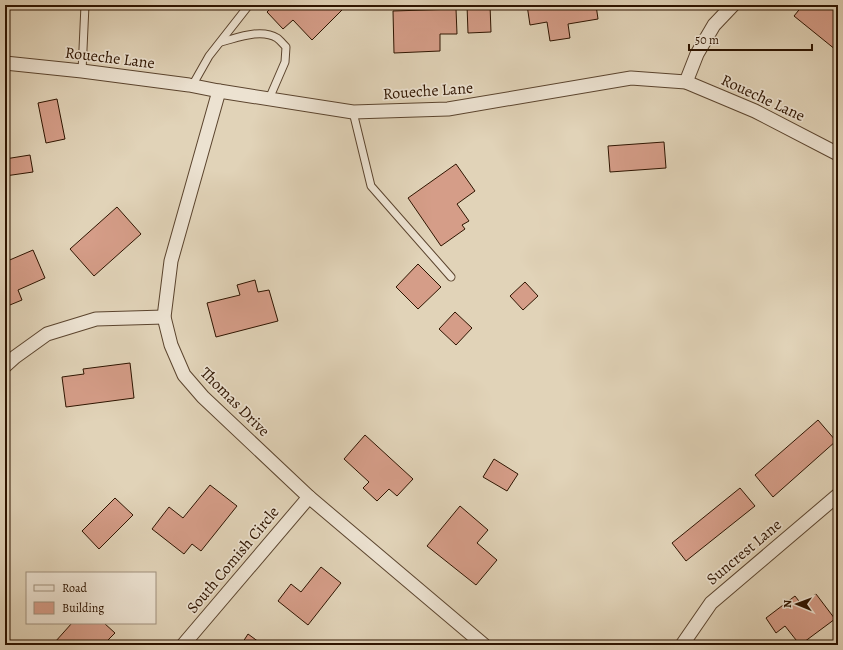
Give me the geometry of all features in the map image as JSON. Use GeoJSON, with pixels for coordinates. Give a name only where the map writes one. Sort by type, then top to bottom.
{"type":"FeatureCollection","features":[{"type":"Feature","properties":{"kind":"street"},"geometry":{"type":"LineString","coordinates":[[686,82],[697,54],[714,25],[733,5]]}},
{"type":"Feature","properties":{"kind":"street","name":"Roueche Lane"},"geometry":{"type":"LineString","coordinates":[[5,63],[82,71],[192,86],[354,112],[448,109],[631,78],[686,82],[755,111],[838,154]]}},
{"type":"Feature","properties":{"kind":"street","name":"Thomas Drive"},"geometry":{"type":"LineString","coordinates":[[219,91],[171,261],[164,317],[171,345],[184,376],[203,397],[309,497],[484,645]]}},
{"type":"Feature","properties":{"kind":"street"},"geometry":{"type":"LineString","coordinates":[[5,366],[47,334],[96,319],[164,317]]}},
{"type":"Feature","properties":{"kind":"street","name":"Suncrest Lane"},"geometry":{"type":"LineString","coordinates":[[682,645],[711,603],[838,495]]}},
{"type":"Feature","properties":{"kind":"street","name":"South Comish Circle"},"geometry":{"type":"LineString","coordinates":[[183,645],[309,497]]}},
{"type":"Feature","properties":{"kind":"lane"},"geometry":{"type":"LineString","coordinates":[[82,71],[85,5]]}},
{"type":"Feature","properties":{"kind":"lane"},"geometry":{"type":"LineString","coordinates":[[192,86],[209,56],[249,5]]}},
{"type":"Feature","properties":{"kind":"lane"},"geometry":{"type":"LineString","coordinates":[[221,42],[250,34],[260,34],[273,36],[286,47],[285,62],[269,99]]}},
{"type":"Feature","properties":{"kind":"lane"},"geometry":{"type":"LineString","coordinates":[[354,112],[371,186],[451,277]]}},
{"type":"Feature","properties":{"kind":"building"},"geometry":{"type":"Polygon","coordinates":[[[274,5],[343,5],[345,7],[312,40],[293,20],[283,29],[267,12],[274,5]]]}},
{"type":"Feature","properties":{"kind":"building"},"geometry":{"type":"Polygon","coordinates":[[[467,5],[490,5],[491,32],[468,33],[467,5]]]}},
{"type":"Feature","properties":{"kind":"building"},"geometry":{"type":"Polygon","coordinates":[[[527,5],[596,5],[598,19],[568,24],[570,38],[550,41],[547,22],[530,25],[527,5]]]}},
{"type":"Feature","properties":{"kind":"building"},"geometry":{"type":"Polygon","coordinates":[[[803,5],[838,5],[838,47],[836,50],[794,16],[803,5]]]}},
{"type":"Feature","properties":{"kind":"building"},"geometry":{"type":"Polygon","coordinates":[[[456,9],[457,34],[440,34],[440,51],[394,53],[393,11],[456,9]]]}},
{"type":"Feature","properties":{"kind":"building"},"geometry":{"type":"Polygon","coordinates":[[[57,99],[65,139],[46,143],[38,103],[57,99]]]}},
{"type":"Feature","properties":{"kind":"building"},"geometry":{"type":"Polygon","coordinates":[[[664,142],[666,168],[610,172],[608,146],[664,142]]]}},
{"type":"Feature","properties":{"kind":"building"},"geometry":{"type":"Polygon","coordinates":[[[30,155],[33,172],[5,176],[5,159],[30,155]]]}},
{"type":"Feature","properties":{"kind":"building"},"geometry":{"type":"Polygon","coordinates":[[[456,164],[475,191],[457,204],[469,221],[462,225],[465,229],[441,246],[408,198],[456,164]]]}},
{"type":"Feature","properties":{"kind":"building"},"geometry":{"type":"Polygon","coordinates":[[[117,207],[141,234],[94,276],[70,249],[117,207]]]}},
{"type":"Feature","properties":{"kind":"building"},"geometry":{"type":"Polygon","coordinates":[[[33,250],[45,278],[18,290],[22,300],[5,307],[5,262],[33,250]]]}},
{"type":"Feature","properties":{"kind":"building"},"geometry":{"type":"Polygon","coordinates":[[[418,264],[441,287],[418,309],[396,287],[418,264]]]}},
{"type":"Feature","properties":{"kind":"building"},"geometry":{"type":"Polygon","coordinates":[[[255,280],[258,292],[269,290],[278,321],[216,337],[207,303],[240,295],[237,285],[255,280]]]}},
{"type":"Feature","properties":{"kind":"building"},"geometry":{"type":"Polygon","coordinates":[[[525,282],[538,296],[523,310],[510,296],[525,282]]]}},
{"type":"Feature","properties":{"kind":"building"},"geometry":{"type":"Polygon","coordinates":[[[455,312],[472,328],[456,345],[439,329],[455,312]]]}},
{"type":"Feature","properties":{"kind":"building"},"geometry":{"type":"Polygon","coordinates":[[[130,363],[134,398],[66,407],[62,377],[84,374],[83,369],[130,363]]]}},
{"type":"Feature","properties":{"kind":"building"},"geometry":{"type":"Polygon","coordinates":[[[818,420],[836,441],[773,497],[755,475],[818,420]]]}},
{"type":"Feature","properties":{"kind":"building"},"geometry":{"type":"Polygon","coordinates":[[[365,435],[413,479],[397,496],[389,489],[377,501],[363,488],[369,482],[344,459],[365,435]]]}},
{"type":"Feature","properties":{"kind":"building"},"geometry":{"type":"Polygon","coordinates":[[[494,459],[518,474],[507,491],[483,477],[494,459]]]}},
{"type":"Feature","properties":{"kind":"building"},"geometry":{"type":"Polygon","coordinates":[[[210,485],[237,506],[201,551],[192,544],[184,554],[152,529],[169,507],[183,518],[210,485]]]}},
{"type":"Feature","properties":{"kind":"building"},"geometry":{"type":"Polygon","coordinates":[[[740,488],[755,506],[686,561],[672,543],[740,488]]]}},
{"type":"Feature","properties":{"kind":"building"},"geometry":{"type":"Polygon","coordinates":[[[115,498],[133,515],[99,549],[82,531],[115,498]]]}},
{"type":"Feature","properties":{"kind":"building"},"geometry":{"type":"Polygon","coordinates":[[[460,506],[488,530],[477,543],[497,560],[476,585],[427,546],[460,506]]]}},
{"type":"Feature","properties":{"kind":"building"},"geometry":{"type":"Polygon","coordinates":[[[321,567],[341,583],[308,625],[278,601],[291,584],[301,592],[321,567]]]}},
{"type":"Feature","properties":{"kind":"building"},"geometry":{"type":"Polygon","coordinates":[[[816,594],[835,619],[800,645],[785,626],[776,633],[766,618],[795,596],[802,605],[816,594]]]}},
{"type":"Feature","properties":{"kind":"building"},"geometry":{"type":"Polygon","coordinates":[[[71,624],[105,624],[115,633],[103,645],[59,645],[55,642],[71,624]]]}},
{"type":"Feature","properties":{"kind":"building"},"geometry":{"type":"Polygon","coordinates":[[[248,634],[263,645],[241,645],[248,634]]]}}]}
